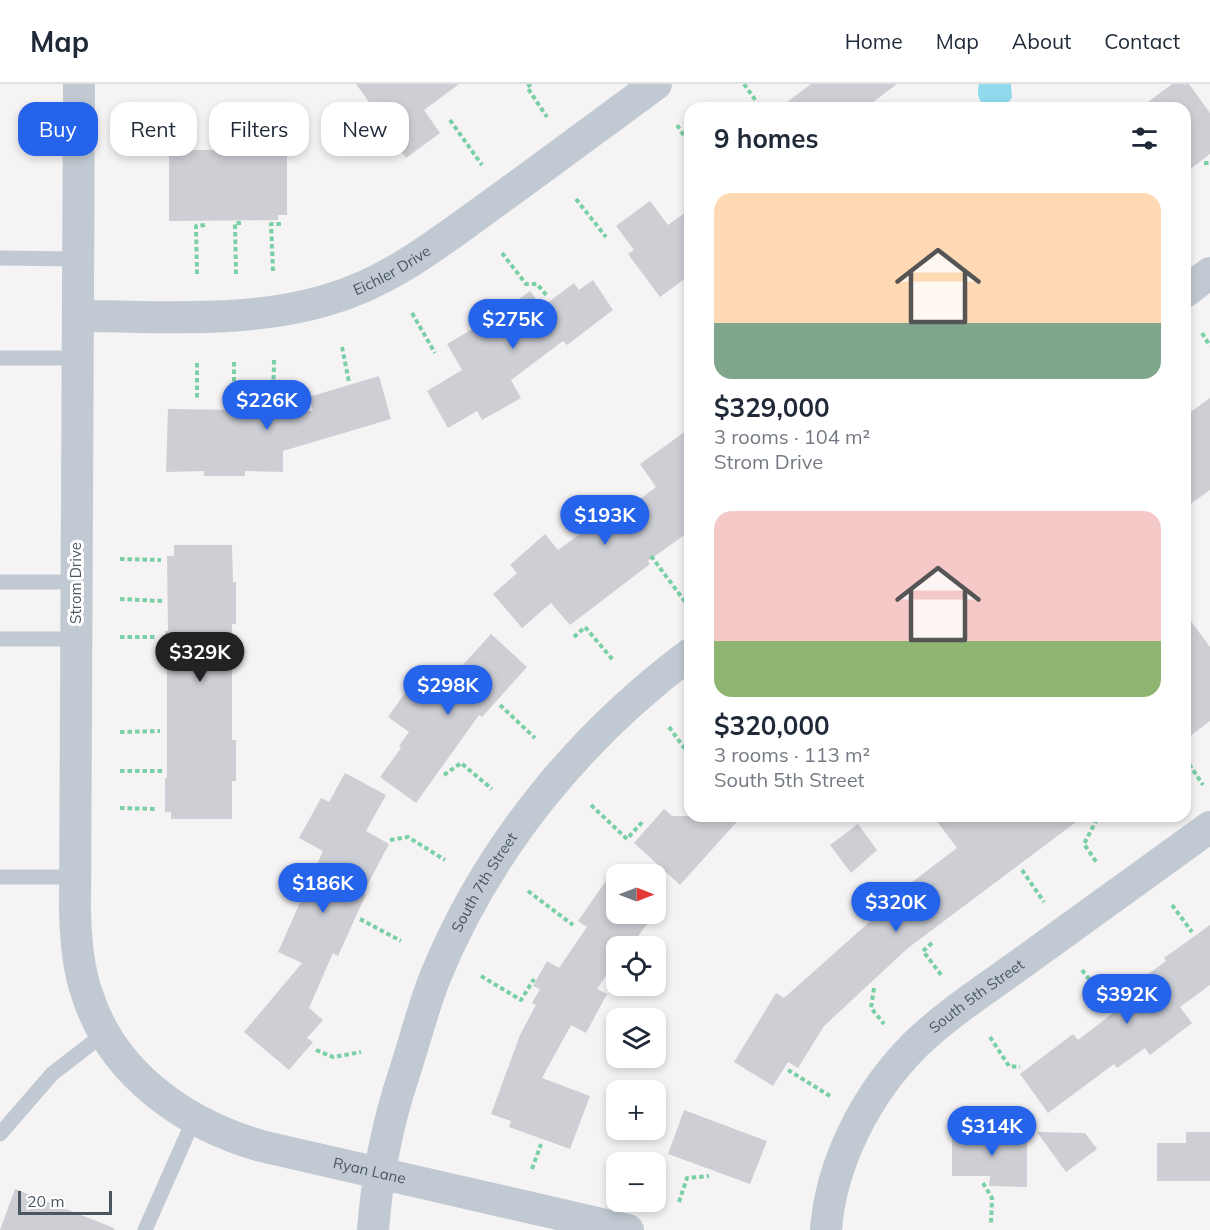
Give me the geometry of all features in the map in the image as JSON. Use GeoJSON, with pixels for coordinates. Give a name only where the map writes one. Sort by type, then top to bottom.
{"type":"FeatureCollection","features":[{"type":"Feature","properties":{"kind":"street","name":"Strom Drive"},"geometry":{"type":"LineString","coordinates":[[79,84],[75,582],[75,877],[78,958],[88,999],[105,1033],[129,1068]]}},
{"type":"Feature","properties":{"kind":"street","name":"Eichler Drive"},"geometry":{"type":"LineString","coordinates":[[78,316],[255,314],[312,304],[354,291],[388,276],[437,245],[656,84]]}},
{"type":"Feature","properties":{"kind":"street"},"geometry":{"type":"LineString","coordinates":[[1191,287],[1210,273]]}},
{"type":"Feature","properties":{"kind":"street","name":"South 7th Street"},"geometry":{"type":"LineString","coordinates":[[373,1230],[378,1173],[402,1078],[423,1012],[444,958],[479,889],[524,819],[566,768],[633,702],[684,659]]}},
{"type":"Feature","properties":{"kind":"street","name":"South 5th Street"},"geometry":{"type":"LineString","coordinates":[[826,1230],[833,1188],[856,1127],[880,1088],[914,1046],[955,1012],[1210,827]]}},
{"type":"Feature","properties":{"kind":"street","name":"Ryan Lane"},"geometry":{"type":"LineString","coordinates":[[129,1068],[155,1093],[194,1119],[243,1141],[628,1230]]}},
{"type":"Feature","properties":{"kind":"lane"},"geometry":{"type":"LineString","coordinates":[[0,258],[77,259]]}},
{"type":"Feature","properties":{"kind":"lane"},"geometry":{"type":"LineString","coordinates":[[0,358],[77,358]]}},
{"type":"Feature","properties":{"kind":"lane"},"geometry":{"type":"LineString","coordinates":[[0,582],[75,582]]}},
{"type":"Feature","properties":{"kind":"lane"},"geometry":{"type":"LineString","coordinates":[[0,639],[75,639]]}},
{"type":"Feature","properties":{"kind":"lane"},"geometry":{"type":"LineString","coordinates":[[0,878],[75,877]]}},
{"type":"Feature","properties":{"kind":"lane"},"geometry":{"type":"LineString","coordinates":[[0,1134],[52,1074],[105,1033]]}},
{"type":"Feature","properties":{"kind":"lane"},"geometry":{"type":"LineString","coordinates":[[145,1230],[194,1119]]}},
{"type":"Feature","properties":{"kind":"path"},"geometry":{"type":"LineString","coordinates":[[531,84],[527,87],[547,117]]}},
{"type":"Feature","properties":{"kind":"path"},"geometry":{"type":"LineString","coordinates":[[744,84],[757,102]]}},
{"type":"Feature","properties":{"kind":"path"},"geometry":{"type":"LineString","coordinates":[[450,120],[483,165]]}},
{"type":"Feature","properties":{"kind":"path"},"geometry":{"type":"LineString","coordinates":[[677,125],[684,136]]}},
{"type":"Feature","properties":{"kind":"path"},"geometry":{"type":"LineString","coordinates":[[1204,163],[1210,163]]}},
{"type":"Feature","properties":{"kind":"path"},"geometry":{"type":"LineString","coordinates":[[576,199],[606,237]]}},
{"type":"Feature","properties":{"kind":"path"},"geometry":{"type":"LineString","coordinates":[[236,274],[235,223],[243,222]]}},
{"type":"Feature","properties":{"kind":"path"},"geometry":{"type":"LineString","coordinates":[[273,271],[271,224],[284,224]]}},
{"type":"Feature","properties":{"kind":"path"},"geometry":{"type":"LineString","coordinates":[[197,274],[196,226],[206,225]]}},
{"type":"Feature","properties":{"kind":"path"},"geometry":{"type":"LineString","coordinates":[[502,253],[526,284],[537,284],[548,297]]}},
{"type":"Feature","properties":{"kind":"path"},"geometry":{"type":"LineString","coordinates":[[412,313],[435,353]]}},
{"type":"Feature","properties":{"kind":"path"},"geometry":{"type":"LineString","coordinates":[[1202,333],[1210,346]]}},
{"type":"Feature","properties":{"kind":"path"},"geometry":{"type":"LineString","coordinates":[[342,348],[349,382]]}},
{"type":"Feature","properties":{"kind":"path"},"geometry":{"type":"LineString","coordinates":[[273,402],[274,360]]}},
{"type":"Feature","properties":{"kind":"path"},"geometry":{"type":"LineString","coordinates":[[234,362],[234,404]]}},
{"type":"Feature","properties":{"kind":"path"},"geometry":{"type":"LineString","coordinates":[[197,363],[197,400]]}},
{"type":"Feature","properties":{"kind":"path"},"geometry":{"type":"LineString","coordinates":[[651,556],[684,600]]}},
{"type":"Feature","properties":{"kind":"path"},"geometry":{"type":"LineString","coordinates":[[120,559],[161,560]]}},
{"type":"Feature","properties":{"kind":"path"},"geometry":{"type":"LineString","coordinates":[[120,599],[162,601]]}},
{"type":"Feature","properties":{"kind":"path"},"geometry":{"type":"LineString","coordinates":[[574,637],[585,627],[614,660]]}},
{"type":"Feature","properties":{"kind":"path"},"geometry":{"type":"LineString","coordinates":[[120,637],[157,637]]}},
{"type":"Feature","properties":{"kind":"path"},"geometry":{"type":"LineString","coordinates":[[500,705],[535,738]]}},
{"type":"Feature","properties":{"kind":"path"},"geometry":{"type":"LineString","coordinates":[[669,727],[684,748]]}},
{"type":"Feature","properties":{"kind":"path"},"geometry":{"type":"LineString","coordinates":[[120,732],[159,731]]}},
{"type":"Feature","properties":{"kind":"path"},"geometry":{"type":"LineString","coordinates":[[444,775],[461,763],[492,789]]}},
{"type":"Feature","properties":{"kind":"path"},"geometry":{"type":"LineString","coordinates":[[1191,767],[1203,785]]}},
{"type":"Feature","properties":{"kind":"path"},"geometry":{"type":"LineString","coordinates":[[120,771],[163,771]]}},
{"type":"Feature","properties":{"kind":"path"},"geometry":{"type":"LineString","coordinates":[[591,805],[627,839],[644,820]]}},
{"type":"Feature","properties":{"kind":"path"},"geometry":{"type":"LineString","coordinates":[[120,808],[157,809]]}},
{"type":"Feature","properties":{"kind":"path"},"geometry":{"type":"LineString","coordinates":[[1095,822],[1084,844],[1097,863]]}},
{"type":"Feature","properties":{"kind":"path"},"geometry":{"type":"LineString","coordinates":[[390,840],[408,837],[445,860]]}},
{"type":"Feature","properties":{"kind":"path"},"geometry":{"type":"LineString","coordinates":[[1022,870],[1044,902]]}},
{"type":"Feature","properties":{"kind":"path"},"geometry":{"type":"LineString","coordinates":[[528,891],[573,925]]}},
{"type":"Feature","properties":{"kind":"path"},"geometry":{"type":"LineString","coordinates":[[1172,905],[1191,932]]}},
{"type":"Feature","properties":{"kind":"path"},"geometry":{"type":"LineString","coordinates":[[360,919],[401,941]]}},
{"type":"Feature","properties":{"kind":"path"},"geometry":{"type":"LineString","coordinates":[[932,943],[923,951],[942,976]]}},
{"type":"Feature","properties":{"kind":"path"},"geometry":{"type":"LineString","coordinates":[[1082,970],[1105,1000]]}},
{"type":"Feature","properties":{"kind":"path"},"geometry":{"type":"LineString","coordinates":[[481,976],[521,1000],[534,980]]}},
{"type":"Feature","properties":{"kind":"path"},"geometry":{"type":"LineString","coordinates":[[874,988],[871,1008],[884,1024]]}},
{"type":"Feature","properties":{"kind":"path"},"geometry":{"type":"LineString","coordinates":[[990,1037],[1009,1066],[1020,1067]]}},
{"type":"Feature","properties":{"kind":"path"},"geometry":{"type":"LineString","coordinates":[[316,1050],[333,1057],[361,1052]]}},
{"type":"Feature","properties":{"kind":"path"},"geometry":{"type":"LineString","coordinates":[[788,1070],[830,1096]]}},
{"type":"Feature","properties":{"kind":"path"},"geometry":{"type":"LineString","coordinates":[[532,1169],[541,1144]]}},
{"type":"Feature","properties":{"kind":"path"},"geometry":{"type":"LineString","coordinates":[[679,1202],[687,1178],[709,1176]]}},
{"type":"Feature","properties":{"kind":"path"},"geometry":{"type":"LineString","coordinates":[[983,1183],[992,1198],[991,1226]]}},
{"type":"Feature","properties":{"kind":"water"},"geometry":{"type":"Polygon","coordinates":[[[979,84],[1011,84],[1012,98],[1008,102],[981,102],[979,84]]]}},
{"type":"Feature","properties":{"kind":"building"},"geometry":{"type":"Polygon","coordinates":[[[356,84],[459,84],[424,110],[440,133],[409,156],[409,102],[369,102],[356,84]]]}},
{"type":"Feature","properties":{"kind":"building"},"geometry":{"type":"Polygon","coordinates":[[[811,84],[897,84],[873,102],[787,102],[811,84]]]}},
{"type":"Feature","properties":{"kind":"building"},"geometry":{"type":"Polygon","coordinates":[[[1172,84],[1184,84],[1185,86],[1189,84],[1210,113],[1210,154],[1191,168],[1191,102],[1148,102],[1172,84]]]}},
{"type":"Feature","properties":{"kind":"building"},"geometry":{"type":"Polygon","coordinates":[[[197,150],[209,150],[209,156],[287,156],[287,215],[278,215],[278,220],[169,221],[169,156],[197,156],[197,150]]]}},
{"type":"Feature","properties":{"kind":"building"},"geometry":{"type":"Polygon","coordinates":[[[650,201],[668,225],[684,213],[684,279],[660,297],[628,254],[634,250],[616,226],[650,201]]]}},
{"type":"Feature","properties":{"kind":"building"},"geometry":{"type":"Polygon","coordinates":[[[593,280],[613,310],[567,345],[563,341],[511,380],[521,398],[482,420],[477,411],[448,428],[427,391],[462,370],[447,344],[503,311],[530,291],[542,307],[574,283],[579,290],[593,280]]]}},
{"type":"Feature","properties":{"kind":"building"},"geometry":{"type":"Polygon","coordinates":[[[379,376],[391,419],[283,451],[283,472],[245,471],[245,476],[204,476],[204,471],[166,472],[168,409],[313,411],[309,397],[379,376]]]}},
{"type":"Feature","properties":{"kind":"building"},"geometry":{"type":"Polygon","coordinates":[[[1210,398],[1210,490],[1191,504],[1191,412],[1210,398]]]}},
{"type":"Feature","properties":{"kind":"building"},"geometry":{"type":"Polygon","coordinates":[[[684,432],[684,535],[648,561],[650,564],[570,625],[551,603],[522,628],[493,594],[517,573],[510,565],[545,534],[558,550],[610,512],[615,518],[656,487],[640,464],[684,432]]]}},
{"type":"Feature","properties":{"kind":"building"},"geometry":{"type":"Polygon","coordinates":[[[174,545],[232,545],[233,582],[236,582],[236,624],[232,624],[232,740],[236,740],[236,781],[232,781],[232,819],[171,819],[171,812],[165,812],[167,556],[174,556],[174,545]]]}},
{"type":"Feature","properties":{"kind":"building"},"geometry":{"type":"Polygon","coordinates":[[[1191,621],[1210,647],[1210,721],[1191,735],[1191,621]]]}},
{"type":"Feature","properties":{"kind":"building"},"geometry":{"type":"Polygon","coordinates":[[[491,634],[527,667],[482,717],[479,715],[416,803],[380,777],[401,748],[399,746],[409,732],[388,717],[409,687],[429,702],[491,634]]]}},
{"type":"Feature","properties":{"kind":"building"},"geometry":{"type":"Polygon","coordinates":[[[345,773],[386,795],[366,831],[389,844],[363,893],[366,894],[338,956],[333,953],[309,1008],[323,1020],[307,1038],[313,1042],[289,1070],[244,1032],[302,963],[278,952],[323,851],[299,838],[321,798],[329,802],[345,773]]]}},
{"type":"Feature","properties":{"kind":"building"},"geometry":{"type":"Polygon","coordinates":[[[664,809],[672,816],[684,816],[684,822],[737,822],[680,885],[666,872],[666,864],[657,864],[634,843],[664,809]]]}},
{"type":"Feature","properties":{"kind":"building"},"geometry":{"type":"Polygon","coordinates":[[[938,822],[1076,822],[908,948],[824,1026],[798,1068],[788,1062],[773,1086],[734,1062],[776,993],[784,998],[893,901],[891,898],[957,848],[938,822]]]}},
{"type":"Feature","properties":{"kind":"building"},"geometry":{"type":"Polygon","coordinates":[[[858,824],[877,850],[851,873],[830,845],[858,824]]]}},
{"type":"Feature","properties":{"kind":"building"},"geometry":{"type":"Polygon","coordinates":[[[606,881],[606,924],[647,924],[638,936],[606,936],[606,976],[597,989],[606,994],[606,996],[586,1033],[571,1025],[542,1078],[590,1096],[570,1149],[509,1127],[511,1121],[491,1114],[520,1035],[536,1005],[532,1003],[540,989],[533,986],[547,961],[559,968],[587,927],[578,921],[606,881]]]}},
{"type":"Feature","properties":{"kind":"building"},"geometry":{"type":"Polygon","coordinates":[[[1210,925],[1210,985],[1180,1007],[1192,1023],[1150,1055],[1145,1048],[1117,1068],[1114,1064],[1048,1113],[1020,1074],[1073,1034],[1078,1040],[1117,1010],[1111,1001],[1166,961],[1164,958],[1210,925]]]}},
{"type":"Feature","properties":{"kind":"building"},"geometry":{"type":"Polygon","coordinates":[[[684,1110],[767,1141],[750,1184],[668,1154],[684,1110]]]}},
{"type":"Feature","properties":{"kind":"building"},"geometry":{"type":"Polygon","coordinates":[[[952,1132],[1027,1132],[1027,1187],[989,1186],[990,1176],[952,1176],[952,1132]]]}},
{"type":"Feature","properties":{"kind":"building"},"geometry":{"type":"Polygon","coordinates":[[[1037,1132],[1085,1133],[1097,1149],[1066,1172],[1037,1132]]]}},
{"type":"Feature","properties":{"kind":"building"},"geometry":{"type":"Polygon","coordinates":[[[1186,1132],[1210,1132],[1210,1181],[1157,1181],[1157,1143],[1186,1143],[1186,1132]]]}},
{"type":"Feature","properties":{"kind":"building"},"geometry":{"type":"Polygon","coordinates":[[[15,1189],[114,1228],[114,1230],[0,1230],[15,1189]]]}}]}
